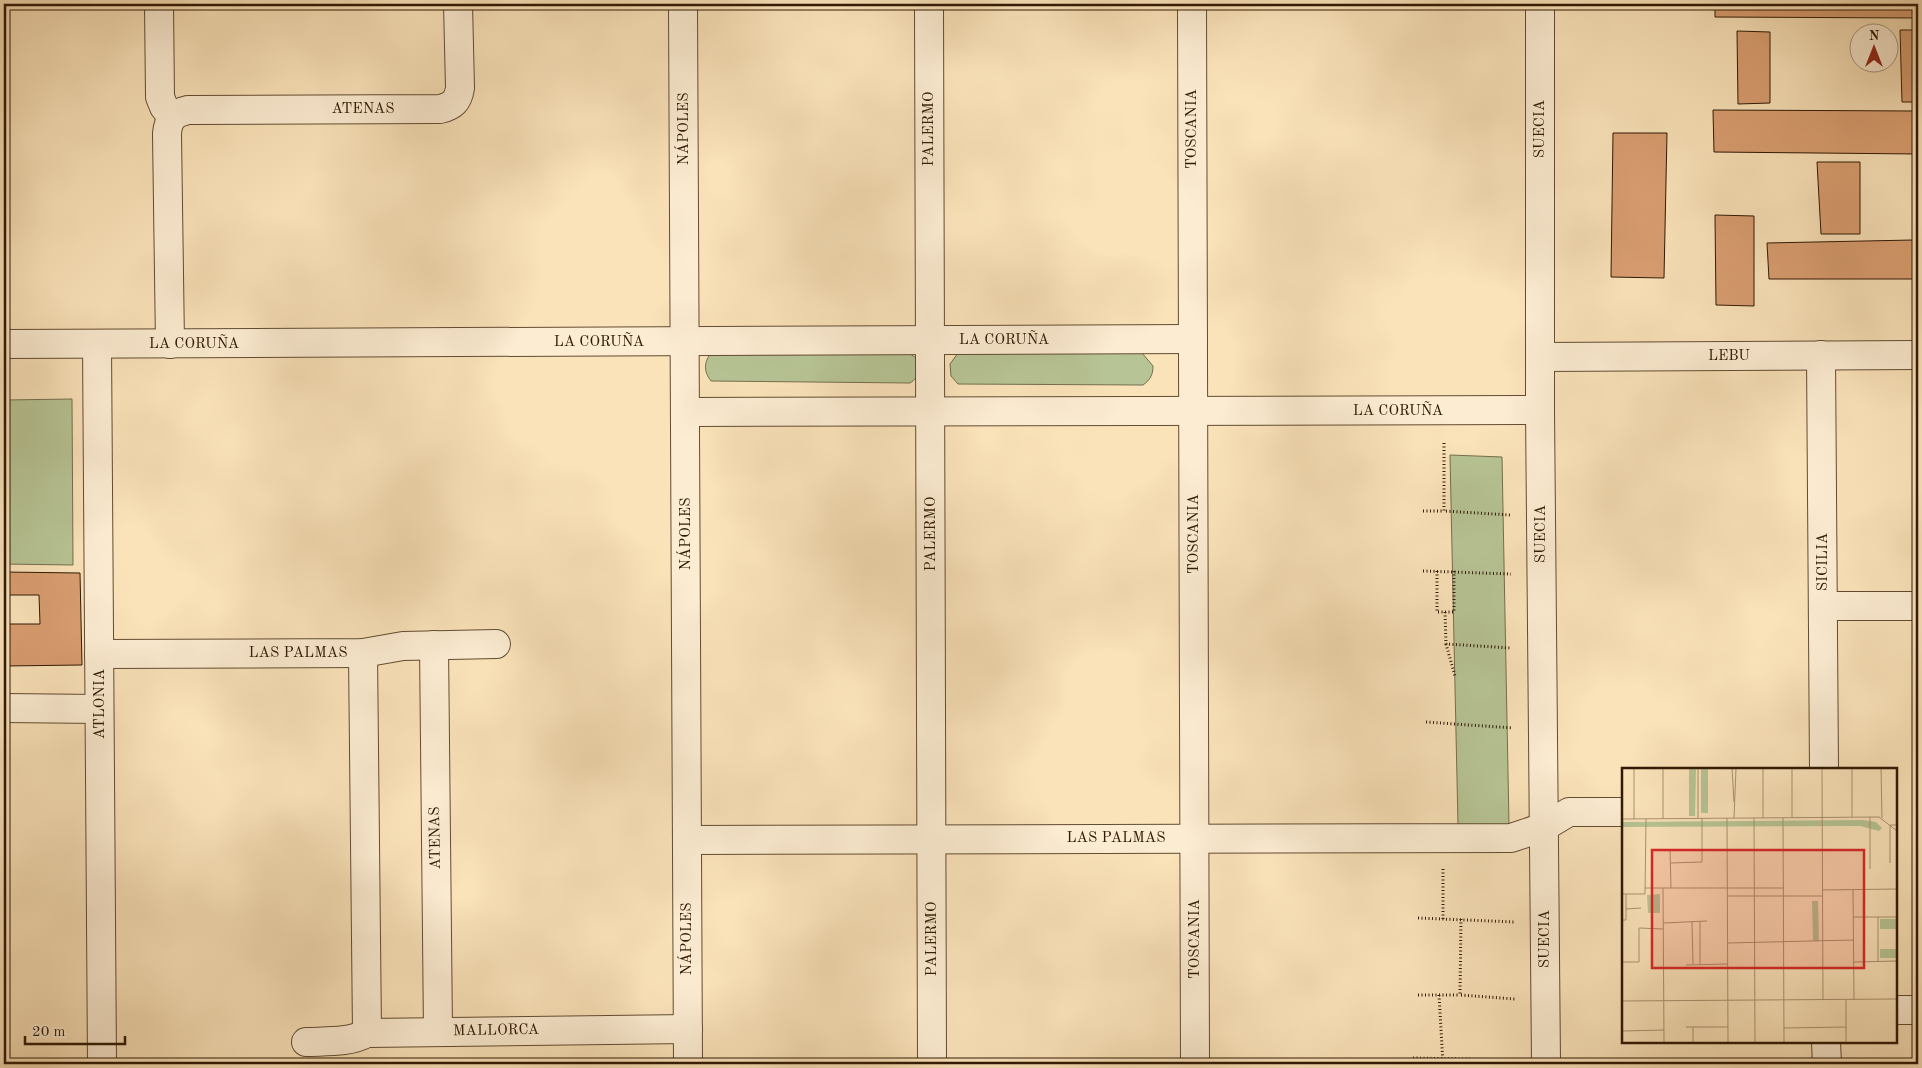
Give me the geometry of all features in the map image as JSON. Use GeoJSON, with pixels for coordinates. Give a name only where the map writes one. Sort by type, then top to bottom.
{"type":"FeatureCollection","features":[{"type":"Feature","properties":{"kind":"street"},"geometry":{"type":"LineString","coordinates":[[158,4],[160,96],[164,107],[172,117],[168,125],[167,134],[170,344]]}},
{"type":"Feature","properties":{"kind":"street","name":"ATENAS"},"geometry":{"type":"LineString","coordinates":[[172,117],[179,112],[188,110],[440,109],[448,107],[459,96],[460,88],[458,4]]}},
{"type":"Feature","properties":{"kind":"street","name":"NÁPOLES"},"geometry":{"type":"LineString","coordinates":[[683,4],[688,1064]]}},
{"type":"Feature","properties":{"kind":"street","name":"PALERMO"},"geometry":{"type":"LineString","coordinates":[[929,4],[932,1064]]}},
{"type":"Feature","properties":{"kind":"street","name":"TOSCANIA"},"geometry":{"type":"LineString","coordinates":[[1192,4],[1196,1064]]}},
{"type":"Feature","properties":{"kind":"street","name":"SUECIA"},"geometry":{"type":"LineString","coordinates":[[1540,4],[1540,410],[1546,1062]]}},
{"type":"Feature","properties":{"kind":"street","name":"LA CORUÑA"},"geometry":{"type":"LineString","coordinates":[[4,344],[1193,339]]}},
{"type":"Feature","properties":{"kind":"street","name":"ATLONIA"},"geometry":{"type":"LineString","coordinates":[[97,344],[102,1064]]}},
{"type":"Feature","properties":{"kind":"street","name":"LEBU"},"geometry":{"type":"LineString","coordinates":[[1540,357],[1918,355]]}},
{"type":"Feature","properties":{"kind":"street","name":"SICILIA"},"geometry":{"type":"LineString","coordinates":[[1821,356],[1824,768]]}},
{"type":"Feature","properties":{"kind":"street","name":"LA CORUÑA"},"geometry":{"type":"LineString","coordinates":[[685,412],[1540,410]]}},
{"type":"Feature","properties":{"kind":"street"},"geometry":{"type":"LineString","coordinates":[[1823,606],[1918,606]]}},
{"type":"Feature","properties":{"kind":"street","name":"LAS PALMAS"},"geometry":{"type":"LineString","coordinates":[[100,654],[363,653],[383,648],[496,644]]}},
{"type":"Feature","properties":{"kind":"street","name":"ATENAS"},"geometry":{"type":"LineString","coordinates":[[434,645],[438,1032]]}},
{"type":"Feature","properties":{"kind":"street"},"geometry":{"type":"LineString","coordinates":[[363,653],[367,1033]]}},
{"type":"Feature","properties":{"kind":"street"},"geometry":{"type":"LineString","coordinates":[[4,708],[100,709]]}},
{"type":"Feature","properties":{"kind":"street","name":"LAS PALMAS"},"geometry":{"type":"LineString","coordinates":[[687,840],[1195,837],[1511,838],[1544,827],[1569,812],[1622,812]]}},
{"type":"Feature","properties":{"kind":"street"},"geometry":{"type":"LineString","coordinates":[[1897,1010],[1918,1010]]}},
{"type":"Feature","properties":{"kind":"street","name":"MALLORCA"},"geometry":{"type":"LineString","coordinates":[[306,1042],[345,1040],[358,1038],[367,1033],[688,1029]]}},
{"type":"Feature","properties":{"kind":"street"},"geometry":{"type":"LineString","coordinates":[[1826,1043],[1827,1064]]}},
{"type":"Feature","properties":{"kind":"path"},"geometry":{"type":"LineString","coordinates":[[1444,443],[1444,511]]}},
{"type":"Feature","properties":{"kind":"path"},"geometry":{"type":"LineString","coordinates":[[1422,511],[1541,516]]}},
{"type":"Feature","properties":{"kind":"path"},"geometry":{"type":"LineString","coordinates":[[1422,571],[1542,575]]}},
{"type":"Feature","properties":{"kind":"path"},"geometry":{"type":"LineString","coordinates":[[1437,571],[1437,612],[1454,612],[1454,571]]}},
{"type":"Feature","properties":{"kind":"path"},"geometry":{"type":"LineString","coordinates":[[1445,612],[1446,644],[1454,676]]}},
{"type":"Feature","properties":{"kind":"path"},"geometry":{"type":"LineString","coordinates":[[1446,644],[1543,650]]}},
{"type":"Feature","properties":{"kind":"path"},"geometry":{"type":"LineString","coordinates":[[1426,722],[1543,730]]}},
{"type":"Feature","properties":{"kind":"path"},"geometry":{"type":"LineString","coordinates":[[1442,919],[1443,838]]}},
{"type":"Feature","properties":{"kind":"path"},"geometry":{"type":"LineString","coordinates":[[1418,918],[1545,924]]}},
{"type":"Feature","properties":{"kind":"path"},"geometry":{"type":"LineString","coordinates":[[1460,995],[1461,919]]}},
{"type":"Feature","properties":{"kind":"path"},"geometry":{"type":"LineString","coordinates":[[1418,995],[1460,995],[1545,1002]]}},
{"type":"Feature","properties":{"kind":"path"},"geometry":{"type":"LineString","coordinates":[[1439,995],[1443,1064]]}},
{"type":"Feature","properties":{"kind":"path"},"geometry":{"type":"LineString","coordinates":[[1412,1064],[1412,1058],[1546,1062]]}},
{"type":"Feature","properties":{"kind":"green space"},"geometry":{"type":"Polygon","coordinates":[[[712,352],[909,353],[916,358],[918,372],[916,378],[910,383],[711,381],[707,374],[706,366],[707,359],[712,352]]]}},
{"type":"Feature","properties":{"kind":"green space"},"geometry":{"type":"Polygon","coordinates":[[[958,353],[1142,353],[1153,366],[1153,369],[1151,377],[1143,385],[958,384],[951,376],[950,364],[958,353]]]}},
{"type":"Feature","properties":{"kind":"green space"},"geometry":{"type":"Polygon","coordinates":[[[72,399],[73,565],[4,564],[4,400],[72,399]]]}},
{"type":"Feature","properties":{"kind":"green space"},"geometry":{"type":"Polygon","coordinates":[[[1450,455],[1502,457],[1509,825],[1458,825],[1450,455]]]}},
{"type":"Feature","properties":{"kind":"building"},"geometry":{"type":"Polygon","coordinates":[[[1715,4],[1918,4],[1918,18],[1715,17],[1715,4]]]}},
{"type":"Feature","properties":{"kind":"building"},"geometry":{"type":"Polygon","coordinates":[[[1900,30],[1918,30],[1918,102],[1902,102],[1900,30]]]}},
{"type":"Feature","properties":{"kind":"building"},"geometry":{"type":"Polygon","coordinates":[[[1737,31],[1770,32],[1770,103],[1738,104],[1737,31]]]}},
{"type":"Feature","properties":{"kind":"building"},"geometry":{"type":"Polygon","coordinates":[[[1713,110],[1918,111],[1918,154],[1714,152],[1713,110]]]}},
{"type":"Feature","properties":{"kind":"building"},"geometry":{"type":"Polygon","coordinates":[[[1613,133],[1667,133],[1664,278],[1611,277],[1613,133]]]}},
{"type":"Feature","properties":{"kind":"building"},"geometry":{"type":"Polygon","coordinates":[[[1817,162],[1860,162],[1860,234],[1821,234],[1817,162]]]}},
{"type":"Feature","properties":{"kind":"building"},"geometry":{"type":"Polygon","coordinates":[[[1715,215],[1754,216],[1754,306],[1716,305],[1715,215]]]}},
{"type":"Feature","properties":{"kind":"building"},"geometry":{"type":"Polygon","coordinates":[[[1913,240],[1916,279],[1769,279],[1767,243],[1913,240]]]}},
{"type":"Feature","properties":{"kind":"building"},"geometry":{"type":"Polygon","coordinates":[[[4,572],[80,573],[82,665],[4,666],[4,624],[40,624],[39,595],[4,595],[4,572]]]}}]}
